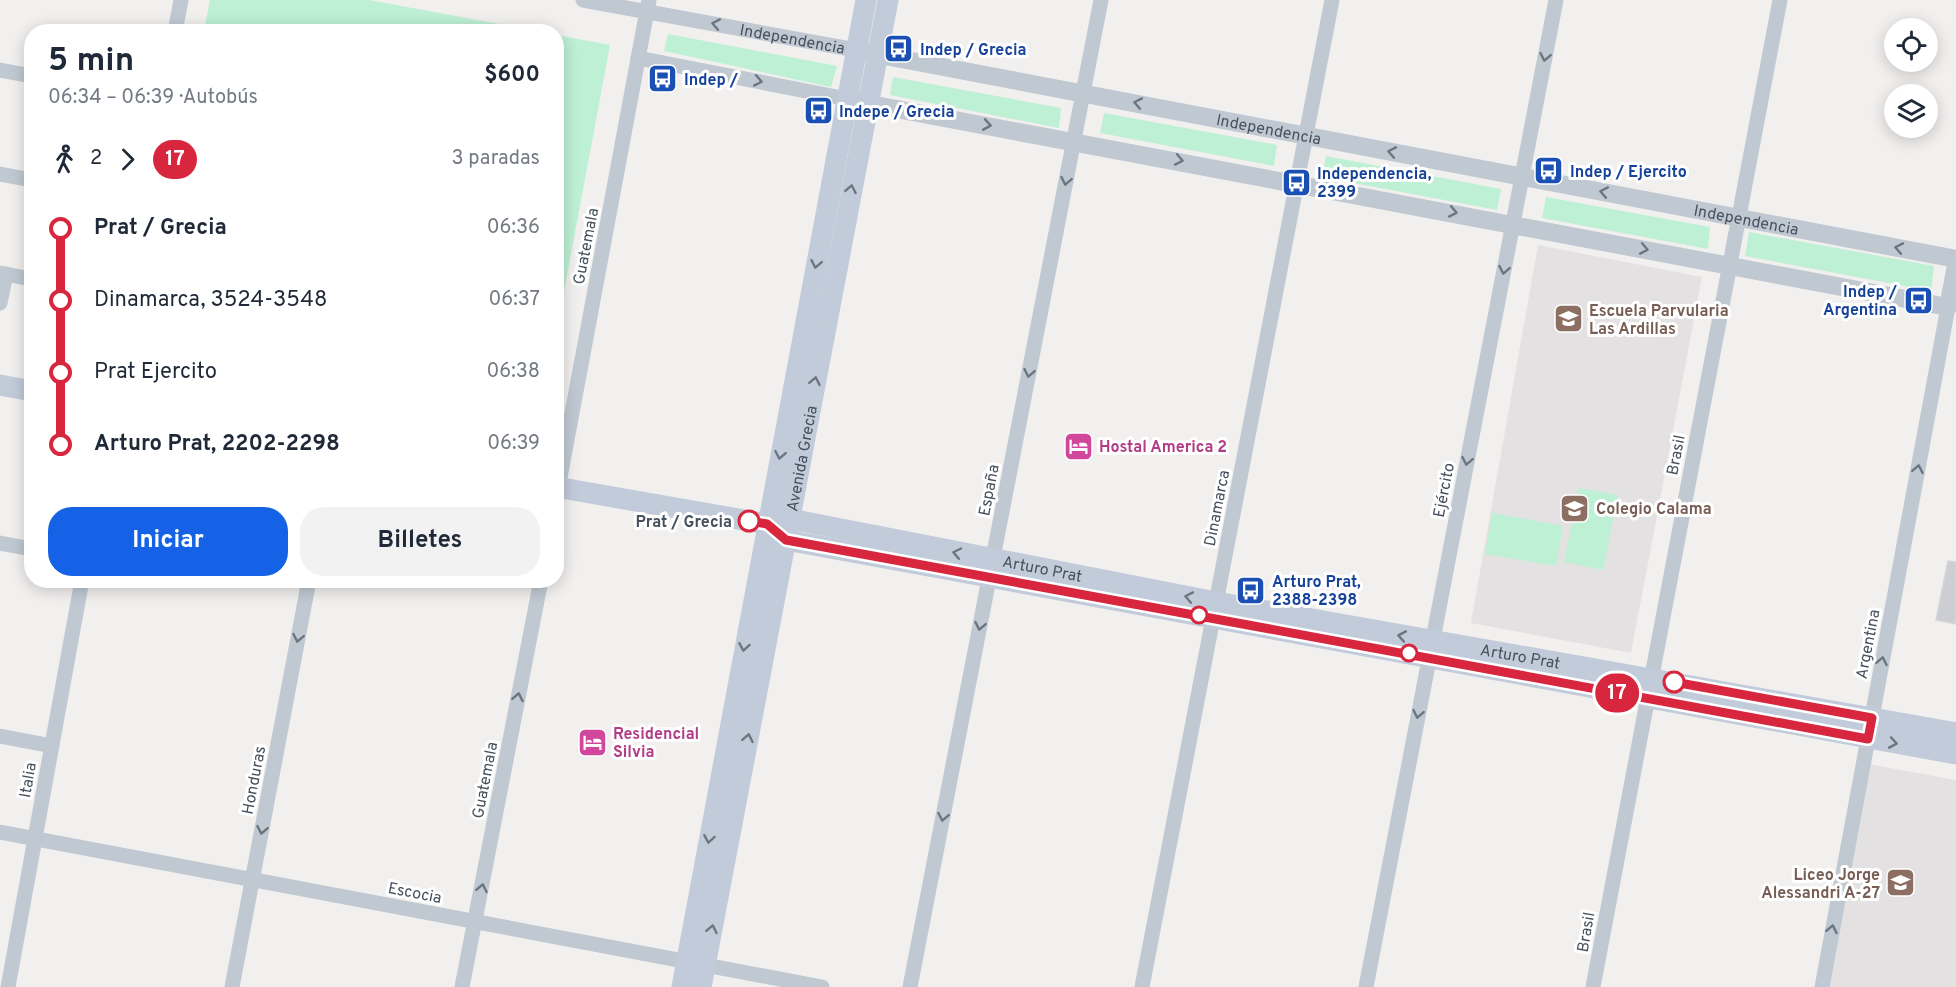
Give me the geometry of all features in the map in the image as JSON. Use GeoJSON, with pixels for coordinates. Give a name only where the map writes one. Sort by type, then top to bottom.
{"type":"FeatureCollection","features":[{"type":"Feature","properties":{"kind":"main road","name":"Avenida Grecia"},"geometry":{"type":"LineString","coordinates":[[682,987],[696,963],[790,519],[857,101],[856,50],[866,0]]}},
{"type":"Feature","properties":{"kind":"main road","name":"Avenida Grecia"},"geometry":{"type":"LineString","coordinates":[[701,987],[696,963],[767,524],[857,101],[877,55],[888,0]]}},
{"type":"Feature","properties":{"kind":"main road"},"geometry":{"type":"LineString","coordinates":[[0,385],[24,390]]}},
{"type":"Feature","properties":{"kind":"main road","name":"Arturo Prat"},"geometry":{"type":"LineString","coordinates":[[564,492],[767,524],[790,519],[991,569]]}},
{"type":"Feature","properties":{"kind":"main road","name":"Arturo Prat"},"geometry":{"type":"LineString","coordinates":[[767,524],[786,540],[991,569],[1649,688],[1872,718],[1956,733]]}},
{"type":"Feature","properties":{"kind":"main road","name":"Arturo Prat"},"geometry":{"type":"LineString","coordinates":[[1649,688],[1868,739],[1956,754]]}},
{"type":"Feature","properties":{"kind":"street"},"geometry":{"type":"LineString","coordinates":[[176,24],[181,0]]}},
{"type":"Feature","properties":{"kind":"street","name":"Independencia"},"geometry":{"type":"LineString","coordinates":[[583,0],[648,6],[877,55],[1956,260]]}},
{"type":"Feature","properties":{"kind":"street","name":"España"},"geometry":{"type":"LineString","coordinates":[[910,987],[1101,0]]}},
{"type":"Feature","properties":{"kind":"street","name":"Dinamarca"},"geometry":{"type":"LineString","coordinates":[[1142,987],[1332,0]]}},
{"type":"Feature","properties":{"kind":"street","name":"Ejército"},"geometry":{"type":"LineString","coordinates":[[1366,987],[1556,0]]}},
{"type":"Feature","properties":{"kind":"street","name":"Brasil"},"geometry":{"type":"LineString","coordinates":[[1593,987],[1780,0]]}},
{"type":"Feature","properties":{"kind":"street","name":"Guatemala"},"geometry":{"type":"LineString","coordinates":[[564,454],[648,6]]}},
{"type":"Feature","properties":{"kind":"street"},"geometry":{"type":"LineString","coordinates":[[638,58],[1948,307],[1956,266]]}},
{"type":"Feature","properties":{"kind":"street"},"geometry":{"type":"LineString","coordinates":[[0,70],[24,74]]}},
{"type":"Feature","properties":{"kind":"street"},"geometry":{"type":"LineString","coordinates":[[0,174],[24,178]]}},
{"type":"Feature","properties":{"kind":"street"},"geometry":{"type":"LineString","coordinates":[[0,303],[3,274],[24,278]]}},
{"type":"Feature","properties":{"kind":"street","name":"Argentina"},"geometry":{"type":"LineString","coordinates":[[1822,987],[1948,307]]}},
{"type":"Feature","properties":{"kind":"street"},"geometry":{"type":"LineString","coordinates":[[0,543],[24,548]]}},
{"type":"Feature","properties":{"kind":"street","name":"Italia"},"geometry":{"type":"LineString","coordinates":[[8,987],[81,588]]}},
{"type":"Feature","properties":{"kind":"street","name":"Honduras"},"geometry":{"type":"LineString","coordinates":[[232,987],[308,588]]}},
{"type":"Feature","properties":{"kind":"street","name":"Guatemala"},"geometry":{"type":"LineString","coordinates":[[462,987],[539,588]]}},
{"type":"Feature","properties":{"kind":"street"},"geometry":{"type":"LineString","coordinates":[[0,736],[52,746]]}},
{"type":"Feature","properties":{"kind":"street","name":"Escocia"},"geometry":{"type":"LineString","coordinates":[[0,832],[822,987]]}},
{"type":"Feature","properties":{"kind":"shaded area","name":"Colegio Calama"},"geometry":{"type":"Polygon","coordinates":[[[1538,245],[1702,277],[1631,653],[1471,623],[1538,245]]]}},
{"type":"Feature","properties":{"kind":"shaded area","name":"Liceo Jorge Alessandri A-27"},"geometry":{"type":"Polygon","coordinates":[[[1868,764],[1956,780],[1956,987],[1827,987],[1868,764]]]}},
{"type":"Feature","properties":{"kind":"green space"},"geometry":{"type":"Polygon","coordinates":[[[210,0],[369,0],[499,24],[205,24],[210,0]]]}},
{"type":"Feature","properties":{"kind":"green space"},"geometry":{"type":"Polygon","coordinates":[[[668,34],[837,66],[831,87],[664,51],[668,34]]]}},
{"type":"Feature","properties":{"kind":"green space"},"geometry":{"type":"Polygon","coordinates":[[[564,36],[610,45],[564,291],[564,36]]]}},
{"type":"Feature","properties":{"kind":"green space"},"geometry":{"type":"Polygon","coordinates":[[[893,77],[1061,108],[1059,128],[890,95],[893,77]]]}},
{"type":"Feature","properties":{"kind":"green space"},"geometry":{"type":"Polygon","coordinates":[[[1104,113],[1277,145],[1274,166],[1100,133],[1104,113]]]}},
{"type":"Feature","properties":{"kind":"green space"},"geometry":{"type":"Polygon","coordinates":[[[1326,156],[1501,189],[1497,210],[1322,177],[1326,156]]]}},
{"type":"Feature","properties":{"kind":"green space"},"geometry":{"type":"Polygon","coordinates":[[[1546,197],[1710,227],[1708,249],[1542,218],[1546,197]]]}},
{"type":"Feature","properties":{"kind":"green space"},"geometry":{"type":"Polygon","coordinates":[[[1749,232],[1934,266],[1931,291],[1745,256],[1749,232]]]}},
{"type":"Feature","properties":{"kind":"green space"},"geometry":{"type":"Polygon","coordinates":[[[1579,488],[1618,495],[1603,570],[1564,562],[1579,488]]]}},
{"type":"Feature","properties":{"kind":"green space"},"geometry":{"type":"Polygon","coordinates":[[[1492,513],[1563,526],[1556,566],[1485,554],[1492,513]]]}},
{"type":"Feature","properties":{"kind":"building"},"geometry":{"type":"Polygon","coordinates":[[[1948,561],[1956,562],[1956,624],[1936,620],[1948,561]]]}},
{"type":"Feature","properties":{"kind":"bus line","name":"17"},"geometry":{"type":"LineString","coordinates":[[749,521],[767,524],[786,540],[1429,656],[1868,739],[1872,718],[1674,682]]}},
{"type":"Feature","properties":{"kind":"place","name":"Indep / Grecia"},"geometry":{"type":"Point","coordinates":[899,49]}},
{"type":"Feature","properties":{"kind":"place","name":"Indep /"},"geometry":{"type":"Point","coordinates":[663,79]}},
{"type":"Feature","properties":{"kind":"place","name":"Indepe / Grecia"},"geometry":{"type":"Point","coordinates":[818,111]}},
{"type":"Feature","properties":{"kind":"place","name":"Indep / Ejercito"},"geometry":{"type":"Point","coordinates":[1549,171]}},
{"type":"Feature","properties":{"kind":"place","name":"Independencia, 2399"},"geometry":{"type":"Point","coordinates":[1296,182]}},
{"type":"Feature","properties":{"kind":"place","name":"Indep / Argentina"},"geometry":{"type":"Point","coordinates":[1918,300]}},
{"type":"Feature","properties":{"kind":"place","name":"Escuela Parvularia Las Ardillas"},"geometry":{"type":"Point","coordinates":[1568,319]}},
{"type":"Feature","properties":{"kind":"place","name":"Hostal America 2"},"geometry":{"type":"Point","coordinates":[1078,446]}},
{"type":"Feature","properties":{"kind":"place","name":"Colegio Calama"},"geometry":{"type":"Point","coordinates":[1575,508]}},
{"type":"Feature","properties":{"kind":"place","name":"Prat / Grecia"},"geometry":{"type":"Point","coordinates":[749,521]}},
{"type":"Feature","properties":{"kind":"place","name":"Arturo Prat, 2388-2398"},"geometry":{"type":"Point","coordinates":[1251,590]}},
{"type":"Feature","properties":{"kind":"place","name":"Residencial Silvia"},"geometry":{"type":"Point","coordinates":[592,742]}},
{"type":"Feature","properties":{"kind":"place","name":"Liceo Jorge Alessandri A-27"},"geometry":{"type":"Point","coordinates":[1901,883]}}]}
